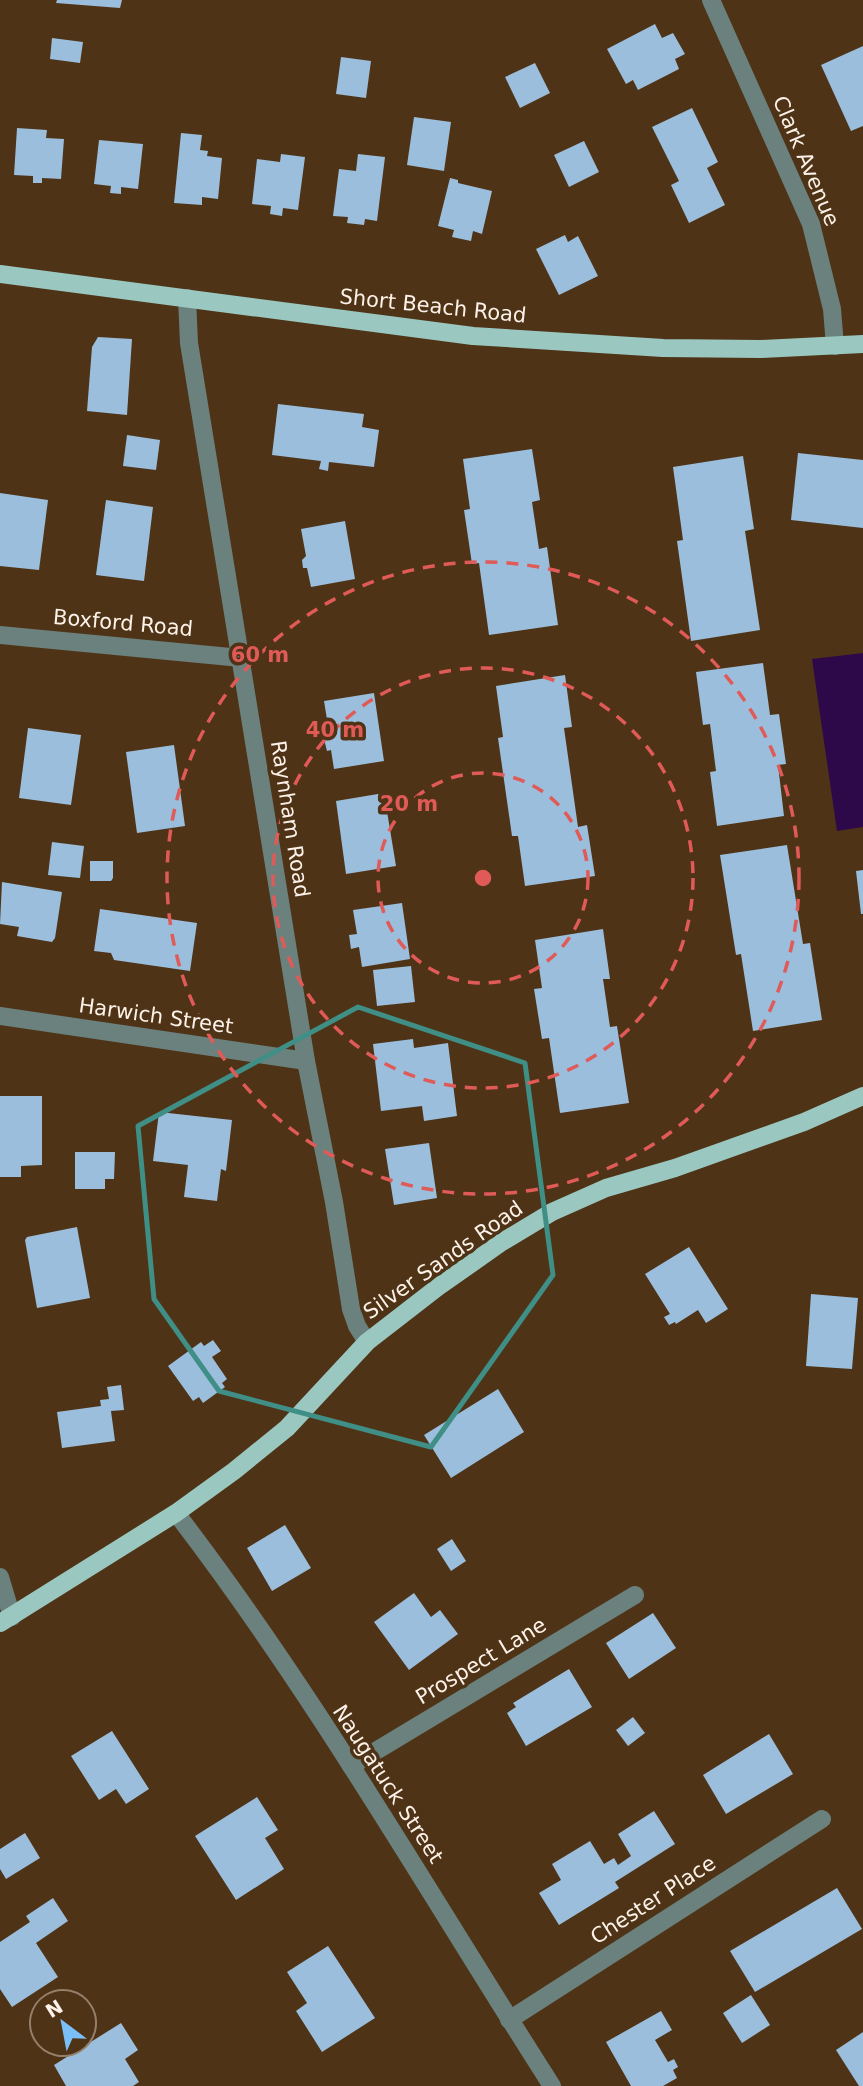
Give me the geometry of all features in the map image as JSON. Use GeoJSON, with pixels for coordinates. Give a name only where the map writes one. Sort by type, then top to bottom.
{"type":"FeatureCollection","features":[{"type":"Feature","properties":{"kind":"main road","name":"Short Beach Road"},"geometry":{"type":"LineString","coordinates":[[0,274],[473,336],[663,348],[761,349],[863,344]]}},
{"type":"Feature","properties":{"kind":"main road","name":"Silver Sands Road"},"geometry":{"type":"LineString","coordinates":[[6,1620],[176,1513],[234,1471],[287,1428],[367,1342],[502,1242],[552,1212],[606,1188],[675,1168],[804,1122],[863,1096]]}},
{"type":"Feature","properties":{"kind":"street","name":"Clark Avenue"},"geometry":{"type":"LineString","coordinates":[[711,0],[811,224],[832,309],[835,346]]}},
{"type":"Feature","properties":{"kind":"street","name":"Raynham Road"},"geometry":{"type":"LineString","coordinates":[[187,298],[189,343],[306,1061],[334,1202],[351,1309],[367,1342]]}},
{"type":"Feature","properties":{"kind":"street","name":"Boxford Road"},"geometry":{"type":"LineString","coordinates":[[0,635],[241,657]]}},
{"type":"Feature","properties":{"kind":"street","name":"Harwich Street"},"geometry":{"type":"LineString","coordinates":[[0,1016],[306,1061]]}},
{"type":"Feature","properties":{"kind":"street","name":"Naugatuck Street"},"geometry":{"type":"LineString","coordinates":[[176,1513],[236,1593],[351,1766],[552,2086]]}},
{"type":"Feature","properties":{"kind":"street"},"geometry":{"type":"LineString","coordinates":[[0,1577],[6,1620]]}},
{"type":"Feature","properties":{"kind":"street","name":"Prospect Lane"},"geometry":{"type":"LineString","coordinates":[[351,1766],[635,1595]]}},
{"type":"Feature","properties":{"kind":"street","name":"Chester Place"},"geometry":{"type":"LineString","coordinates":[[509,2020],[822,1819]]}},
{"type":"Feature","properties":{"kind":"highlighted area"},"geometry":{"type":"Polygon","coordinates":[[[358,1007],[525,1063],[553,1275],[431,1447],[219,1391],[154,1299],[138,1126],[358,1007]]]}},
{"type":"Feature","properties":{"kind":"shaded area"},"geometry":{"type":"Polygon","coordinates":[[[863,653],[863,827],[837,831],[812,659],[863,653]]]}},
{"type":"Feature","properties":{"kind":"building"},"geometry":{"type":"Polygon","coordinates":[[[57,0],[122,0],[120,8],[56,3],[57,0]]]}},
{"type":"Feature","properties":{"kind":"building"},"geometry":{"type":"Polygon","coordinates":[[[655,24],[662,38],[673,33],[685,54],[675,59],[679,69],[638,90],[633,80],[626,84],[607,49],[655,24]]]}},
{"type":"Feature","properties":{"kind":"building"},"geometry":{"type":"Polygon","coordinates":[[[52,38],[83,42],[80,63],[50,59],[52,38]]]}},
{"type":"Feature","properties":{"kind":"building"},"geometry":{"type":"Polygon","coordinates":[[[863,46],[863,126],[851,131],[821,65],[863,46]]]}},
{"type":"Feature","properties":{"kind":"building"},"geometry":{"type":"Polygon","coordinates":[[[341,57],[371,61],[366,98],[336,94],[341,57]]]}},
{"type":"Feature","properties":{"kind":"building"},"geometry":{"type":"Polygon","coordinates":[[[535,63],[550,93],[520,108],[505,77],[535,63]]]}},
{"type":"Feature","properties":{"kind":"building"},"geometry":{"type":"Polygon","coordinates":[[[692,108],[718,162],[707,168],[725,205],[689,223],[671,185],[679,181],[652,127],[692,108]]]}},
{"type":"Feature","properties":{"kind":"building"},"geometry":{"type":"Polygon","coordinates":[[[414,117],[451,122],[444,171],[407,165],[414,117]]]}},
{"type":"Feature","properties":{"kind":"building"},"geometry":{"type":"Polygon","coordinates":[[[17,128],[47,130],[46,138],[64,139],[61,179],[42,178],[42,183],[33,183],[33,176],[14,175],[17,128]]]}},
{"type":"Feature","properties":{"kind":"building"},"geometry":{"type":"Polygon","coordinates":[[[181,133],[202,135],[200,150],[208,151],[207,156],[222,158],[218,199],[202,197],[202,205],[174,203],[181,133]]]}},
{"type":"Feature","properties":{"kind":"building"},"geometry":{"type":"Polygon","coordinates":[[[99,140],[143,144],[138,189],[121,187],[121,194],[110,193],[111,186],[94,184],[99,140]]]}},
{"type":"Feature","properties":{"kind":"building"},"geometry":{"type":"Polygon","coordinates":[[[584,141],[599,172],[569,187],[554,155],[584,141]]]}},
{"type":"Feature","properties":{"kind":"building"},"geometry":{"type":"Polygon","coordinates":[[[281,154],[305,157],[298,210],[283,208],[282,216],[270,214],[271,206],[252,204],[257,159],[280,162],[281,154]]]}},
{"type":"Feature","properties":{"kind":"building"},"geometry":{"type":"Polygon","coordinates":[[[358,154],[385,157],[377,221],[365,219],[364,225],[347,223],[348,217],[333,216],[339,169],[356,171],[358,154]]]}},
{"type":"Feature","properties":{"kind":"building"},"geometry":{"type":"Polygon","coordinates":[[[450,178],[458,180],[458,183],[492,191],[482,234],[473,231],[471,241],[452,237],[454,230],[438,226],[450,178]]]}},
{"type":"Feature","properties":{"kind":"building"},"geometry":{"type":"Polygon","coordinates":[[[565,235],[568,242],[578,236],[598,276],[559,295],[536,249],[565,235]]]}},
{"type":"Feature","properties":{"kind":"building"},"geometry":{"type":"Polygon","coordinates":[[[98,337],[132,339],[127,415],[87,411],[92,347],[98,337]]]}},
{"type":"Feature","properties":{"kind":"building"},"geometry":{"type":"Polygon","coordinates":[[[278,404],[364,414],[362,427],[379,430],[374,467],[329,462],[328,471],[319,469],[321,461],[272,455],[278,404]]]}},
{"type":"Feature","properties":{"kind":"building"},"geometry":{"type":"Polygon","coordinates":[[[127,435],[160,440],[156,470],[123,466],[127,435]]]}},
{"type":"Feature","properties":{"kind":"building"},"geometry":{"type":"Polygon","coordinates":[[[532,449],[540,500],[532,502],[539,549],[547,547],[558,625],[489,635],[479,563],[472,564],[464,510],[470,509],[463,459],[532,449]]]}},
{"type":"Feature","properties":{"kind":"building"},"geometry":{"type":"Polygon","coordinates":[[[798,453],[863,460],[863,528],[791,520],[798,453]]]}},
{"type":"Feature","properties":{"kind":"building"},"geometry":{"type":"Polygon","coordinates":[[[743,456],[754,529],[745,531],[760,630],[691,641],[677,541],[683,540],[673,467],[743,456]]]}},
{"type":"Feature","properties":{"kind":"building"},"geometry":{"type":"Polygon","coordinates":[[[0,493],[48,500],[39,570],[0,566],[0,493]]]}},
{"type":"Feature","properties":{"kind":"building"},"geometry":{"type":"Polygon","coordinates":[[[106,500],[153,507],[144,581],[96,575],[106,500]]]}},
{"type":"Feature","properties":{"kind":"building"},"geometry":{"type":"Polygon","coordinates":[[[345,521],[355,579],[311,587],[307,568],[303,568],[302,560],[306,556],[301,529],[345,521]]]}},
{"type":"Feature","properties":{"kind":"building"},"geometry":{"type":"Polygon","coordinates":[[[763,663],[770,715],[779,714],[786,764],[778,765],[784,816],[717,826],[710,772],[716,771],[710,724],[703,725],[696,672],[763,663]]]}},
{"type":"Feature","properties":{"kind":"building"},"geometry":{"type":"Polygon","coordinates":[[[565,675],[572,727],[564,728],[578,827],[587,825],[595,876],[525,886],[518,836],[512,836],[498,738],[503,737],[496,686],[565,675]]]}},
{"type":"Feature","properties":{"kind":"building"},"geometry":{"type":"Polygon","coordinates":[[[374,693],[384,761],[334,769],[331,750],[327,751],[324,739],[330,738],[324,701],[374,693]]]}},
{"type":"Feature","properties":{"kind":"building"},"geometry":{"type":"Polygon","coordinates":[[[28,728],[81,735],[71,805],[19,798],[28,728]]]}},
{"type":"Feature","properties":{"kind":"building"},"geometry":{"type":"Polygon","coordinates":[[[174,745],[185,826],[137,833],[126,752],[174,745]]]}},
{"type":"Feature","properties":{"kind":"building"},"geometry":{"type":"Polygon","coordinates":[[[384,793],[396,866],[346,874],[336,801],[384,793]]]}},
{"type":"Feature","properties":{"kind":"building"},"geometry":{"type":"Polygon","coordinates":[[[52,842],[84,846],[80,878],[48,875],[52,842]]]}},
{"type":"Feature","properties":{"kind":"building"},"geometry":{"type":"Polygon","coordinates":[[[787,845],[803,944],[810,943],[822,1020],[753,1031],[741,954],[736,955],[720,855],[787,845]]]}},
{"type":"Feature","properties":{"kind":"building"},"geometry":{"type":"Polygon","coordinates":[[[90,861],[113,861],[111,881],[90,881],[90,861]]]}},
{"type":"Feature","properties":{"kind":"building"},"geometry":{"type":"Polygon","coordinates":[[[863,870],[863,914],[861,914],[856,871],[863,870]]]}},
{"type":"Feature","properties":{"kind":"building"},"geometry":{"type":"Polygon","coordinates":[[[2,882],[62,892],[55,938],[52,942],[17,936],[19,927],[0,924],[2,882]]]}},
{"type":"Feature","properties":{"kind":"building"},"geometry":{"type":"Polygon","coordinates":[[[402,903],[410,959],[362,967],[359,947],[351,949],[349,935],[357,934],[353,910],[402,903]]]}},
{"type":"Feature","properties":{"kind":"building"},"geometry":{"type":"Polygon","coordinates":[[[100,909],[197,923],[190,971],[114,960],[111,953],[94,951],[100,909]]]}},
{"type":"Feature","properties":{"kind":"building"},"geometry":{"type":"Polygon","coordinates":[[[603,929],[610,979],[603,979],[610,1027],[617,1026],[629,1103],[560,1113],[549,1038],[542,1039],[534,989],[542,988],[535,940],[603,929]]]}},
{"type":"Feature","properties":{"kind":"building"},"geometry":{"type":"Polygon","coordinates":[[[411,966],[415,1002],[377,1006],[373,970],[411,966]]]}},
{"type":"Feature","properties":{"kind":"building"},"geometry":{"type":"Polygon","coordinates":[[[413,1039],[414,1048],[448,1043],[457,1116],[424,1121],[422,1106],[381,1111],[373,1044],[413,1039]]]}},
{"type":"Feature","properties":{"kind":"building"},"geometry":{"type":"Polygon","coordinates":[[[0,1096],[42,1096],[42,1165],[21,1166],[21,1177],[0,1177],[0,1096]]]}},
{"type":"Feature","properties":{"kind":"building"},"geometry":{"type":"Polygon","coordinates":[[[159,1112],[232,1120],[226,1171],[221,1169],[217,1201],[184,1197],[188,1165],[153,1161],[159,1112]]]}},
{"type":"Feature","properties":{"kind":"building"},"geometry":{"type":"Polygon","coordinates":[[[429,1143],[437,1198],[394,1205],[385,1149],[429,1143]]]}},
{"type":"Feature","properties":{"kind":"building"},"geometry":{"type":"Polygon","coordinates":[[[75,1152],[115,1152],[114,1179],[105,1179],[105,1189],[75,1189],[75,1152]]]}},
{"type":"Feature","properties":{"kind":"building"},"geometry":{"type":"Polygon","coordinates":[[[77,1227],[90,1298],[37,1308],[25,1240],[27,1237],[77,1227]]]}},
{"type":"Feature","properties":{"kind":"building"},"geometry":{"type":"Polygon","coordinates":[[[689,1247],[728,1309],[706,1323],[698,1310],[676,1324],[675,1322],[669,1325],[664,1317],[670,1314],[645,1274],[689,1247]]]}},
{"type":"Feature","properties":{"kind":"building"},"geometry":{"type":"Polygon","coordinates":[[[811,1294],[858,1298],[852,1369],[806,1366],[811,1294]]]}},
{"type":"Feature","properties":{"kind":"building"},"geometry":{"type":"Polygon","coordinates":[[[213,1340],[221,1351],[212,1357],[227,1379],[222,1383],[225,1387],[203,1403],[199,1397],[193,1401],[168,1366],[201,1342],[204,1346],[213,1340]]]}},
{"type":"Feature","properties":{"kind":"building"},"geometry":{"type":"Polygon","coordinates":[[[121,1385],[124,1410],[111,1411],[115,1441],[62,1448],[57,1412],[101,1406],[100,1400],[109,1399],[107,1387],[121,1385]]]}},
{"type":"Feature","properties":{"kind":"building"},"geometry":{"type":"Polygon","coordinates":[[[498,1389],[524,1432],[451,1478],[424,1435],[498,1389]]]}},
{"type":"Feature","properties":{"kind":"building"},"geometry":{"type":"Polygon","coordinates":[[[285,1525],[311,1568],[272,1591],[247,1548],[285,1525]]]}},
{"type":"Feature","properties":{"kind":"building"},"geometry":{"type":"Polygon","coordinates":[[[452,1539],[466,1561],[451,1571],[437,1549],[452,1539]]]}},
{"type":"Feature","properties":{"kind":"building"},"geometry":{"type":"Polygon","coordinates":[[[414,1593],[431,1617],[440,1610],[458,1634],[409,1670],[374,1622],[414,1593]]]}},
{"type":"Feature","properties":{"kind":"building"},"geometry":{"type":"Polygon","coordinates":[[[653,1613],[676,1648],[629,1679],[606,1643],[653,1613]]]}},
{"type":"Feature","properties":{"kind":"building"},"geometry":{"type":"Polygon","coordinates":[[[569,1669],[592,1707],[526,1746],[507,1713],[516,1707],[513,1703],[569,1669]]]}},
{"type":"Feature","properties":{"kind":"building"},"geometry":{"type":"Polygon","coordinates":[[[633,1717],[645,1733],[628,1746],[616,1730],[633,1717]]]}},
{"type":"Feature","properties":{"kind":"building"},"geometry":{"type":"Polygon","coordinates":[[[112,1731],[149,1789],[126,1804],[116,1789],[99,1800],[71,1756],[112,1731]]]}},
{"type":"Feature","properties":{"kind":"building"},"geometry":{"type":"Polygon","coordinates":[[[769,1734],[793,1774],[726,1814],[703,1775],[769,1734]]]}},
{"type":"Feature","properties":{"kind":"building"},"geometry":{"type":"Polygon","coordinates":[[[257,1797],[278,1830],[265,1838],[284,1869],[236,1900],[195,1836],[257,1797]]]}},
{"type":"Feature","properties":{"kind":"building"},"geometry":{"type":"Polygon","coordinates":[[[654,1811],[675,1844],[615,1882],[619,1888],[559,1925],[539,1893],[561,1880],[552,1864],[590,1841],[604,1864],[614,1858],[618,1865],[631,1856],[618,1834],[654,1811]]]}},
{"type":"Feature","properties":{"kind":"building"},"geometry":{"type":"Polygon","coordinates":[[[25,1833],[40,1858],[6,1879],[0,1869],[0,1849],[25,1833]]]}},
{"type":"Feature","properties":{"kind":"building"},"geometry":{"type":"Polygon","coordinates":[[[837,1888],[862,1929],[755,1992],[730,1951],[837,1888]]]}},
{"type":"Feature","properties":{"kind":"building"},"geometry":{"type":"Polygon","coordinates":[[[53,1898],[68,1921],[36,1943],[58,1977],[41,1988],[28,1988],[28,1997],[12,2007],[0,1989],[0,1942],[30,1922],[26,1916],[53,1898]]]}},
{"type":"Feature","properties":{"kind":"building"},"geometry":{"type":"Polygon","coordinates":[[[328,1946],[375,2018],[322,2052],[296,2011],[307,2003],[287,1972],[328,1946]]]}},
{"type":"Feature","properties":{"kind":"building"},"geometry":{"type":"Polygon","coordinates":[[[751,1995],[770,2025],[742,2043],[723,2013],[751,1995]]]}},
{"type":"Feature","properties":{"kind":"building"},"geometry":{"type":"Polygon","coordinates":[[[661,2011],[672,2030],[655,2040],[668,2062],[674,2059],[678,2067],[673,2070],[677,2078],[663,2086],[631,2086],[606,2042],[661,2011]]]}},
{"type":"Feature","properties":{"kind":"building"},"geometry":{"type":"Polygon","coordinates":[[[121,2023],[138,2050],[125,2059],[139,2082],[133,2086],[66,2086],[54,2065],[65,2058],[98,2058],[98,2037],[121,2023]]]}},
{"type":"Feature","properties":{"kind":"building"},"geometry":{"type":"Polygon","coordinates":[[[863,2032],[863,2086],[859,2086],[836,2050],[863,2032]]]}}]}
